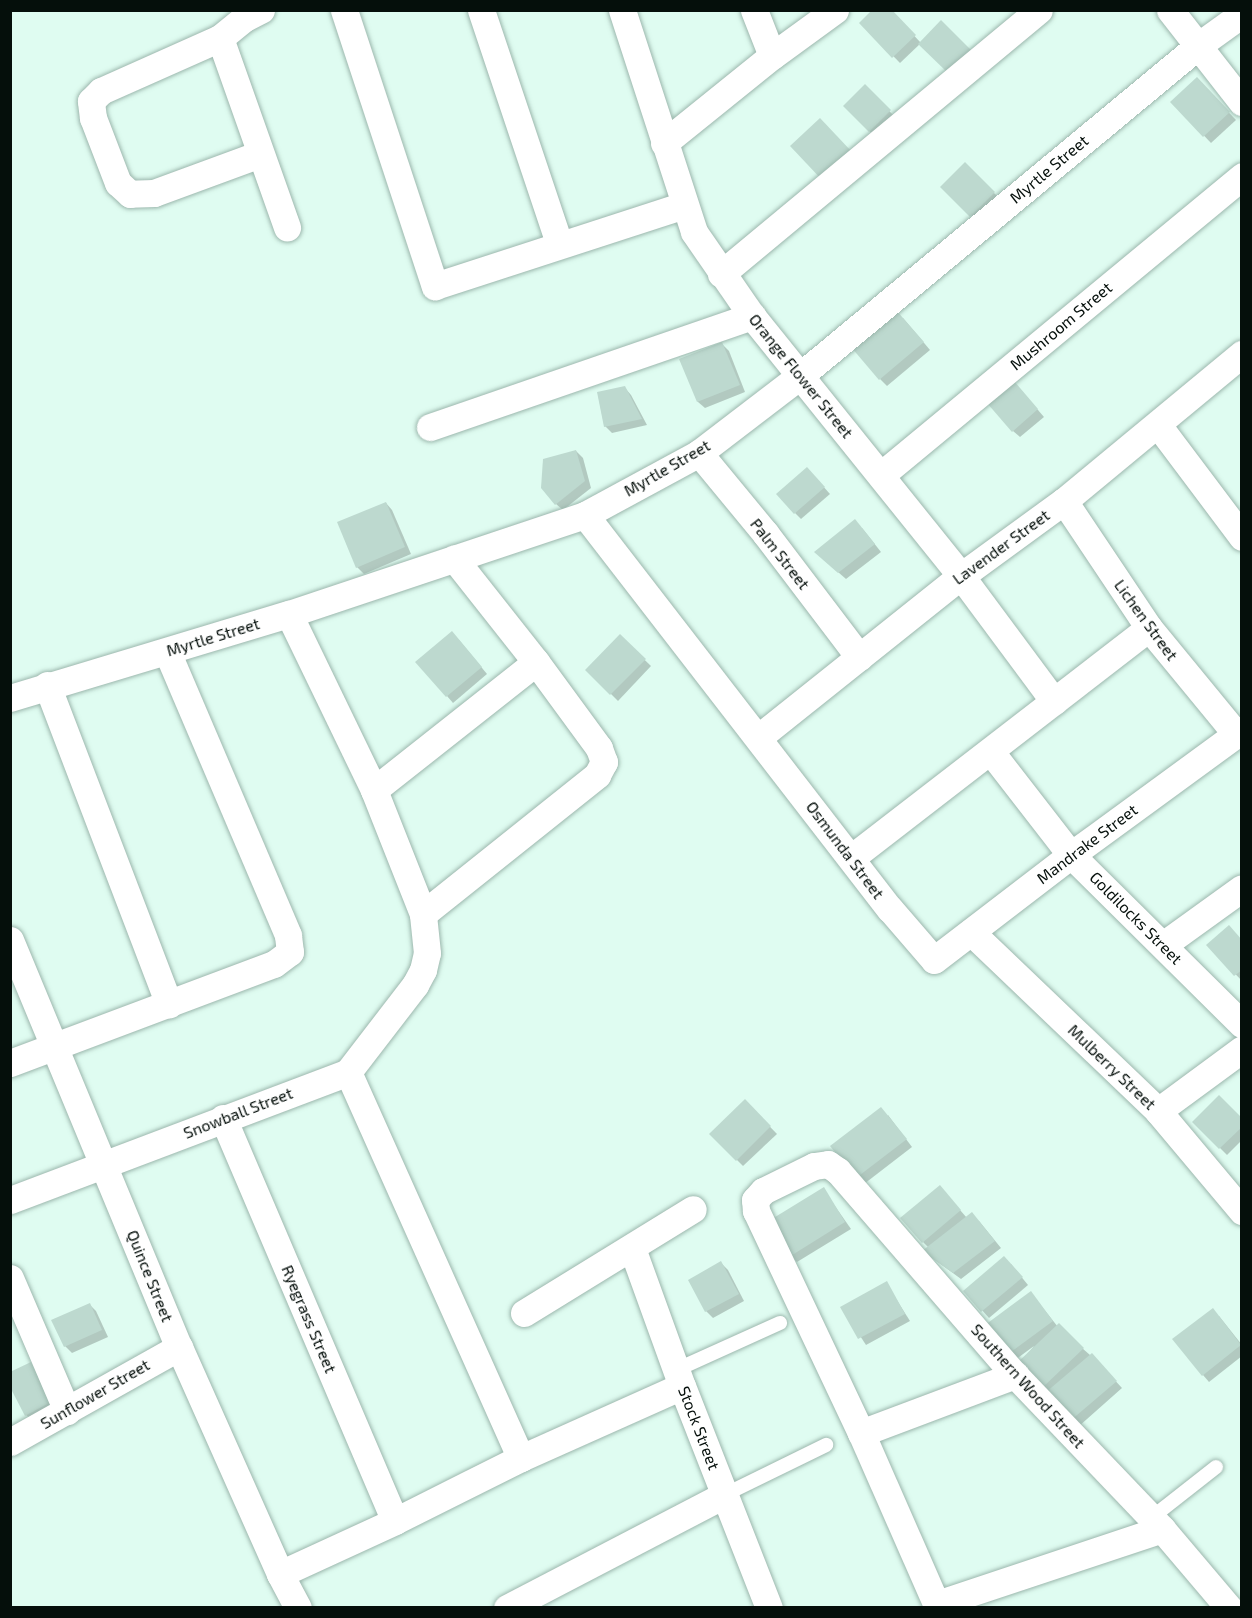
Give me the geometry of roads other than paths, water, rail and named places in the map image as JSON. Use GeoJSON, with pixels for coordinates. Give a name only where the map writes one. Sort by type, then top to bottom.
{"type":"FeatureCollection","features":[{"type":"Feature","properties":{"kind":"street"},"geometry":{"type":"LineString","coordinates":[[260,154],[154,193],[130,194],[118,183],[93,118],[91,101],[101,91],[220,38],[245,18],[261,10]]}},
{"type":"Feature","properties":{"kind":"street"},"geometry":{"type":"LineString","coordinates":[[344,10],[435,286],[559,243],[684,205]]}},
{"type":"Feature","properties":{"kind":"street"},"geometry":{"type":"LineString","coordinates":[[481,10],[559,243]]}},
{"type":"Feature","properties":{"kind":"street","name":"Orange Flower Street"},"geometry":{"type":"LineString","coordinates":[[622,10],[694,232],[721,274],[753,316],[961,576],[1054,701]]}},
{"type":"Feature","properties":{"kind":"street"},"geometry":{"type":"LineString","coordinates":[[754,10],[772,56]]}},
{"type":"Feature","properties":{"kind":"street"},"geometry":{"type":"LineString","coordinates":[[664,142],[772,56],[836,10]]}},
{"type":"Feature","properties":{"kind":"street"},"geometry":{"type":"LineString","coordinates":[[1170,10],[1242,102]]}},
{"type":"Feature","properties":{"kind":"street"},"geometry":{"type":"LineString","coordinates":[[721,274],[1025,14]]}},
{"type":"Feature","properties":{"kind":"street","name":"Myrtle Street"},"geometry":{"type":"LineString","coordinates":[[10,698],[289,614],[585,515],[699,453],[801,375],[1199,45],[1242,14]]}},
{"type":"Feature","properties":{"kind":"street"},"geometry":{"type":"LineString","coordinates":[[220,38],[286,227]]}},
{"type":"Feature","properties":{"kind":"street","name":"Mushroom Street"},"geometry":{"type":"LineString","coordinates":[[881,475],[1242,176]]}},
{"type":"Feature","properties":{"kind":"street"},"geometry":{"type":"LineString","coordinates":[[430,427],[753,316]]}},
{"type":"Feature","properties":{"kind":"street","name":"Lavender Street"},"geometry":{"type":"LineString","coordinates":[[759,736],[961,576],[1064,501],[1242,354]]}},
{"type":"Feature","properties":{"kind":"street"},"geometry":{"type":"LineString","coordinates":[[1158,425],[1242,537]]}},
{"type":"Feature","properties":{"kind":"street","name":"Palm Street"},"geometry":{"type":"LineString","coordinates":[[699,453],[765,533],[859,657]]}},
{"type":"Feature","properties":{"kind":"street","name":"Lichen Street"},"geometry":{"type":"LineString","coordinates":[[1064,501],[1149,628],[1239,732]]}},
{"type":"Feature","properties":{"kind":"street","name":"Osmunda Street"},"geometry":{"type":"LineString","coordinates":[[585,515],[759,736],[851,858],[934,960]]}},
{"type":"Feature","properties":{"kind":"street"},"geometry":{"type":"LineString","coordinates":[[423,914],[597,775],[603,762],[599,748],[536,662],[454,558]]}},
{"type":"Feature","properties":{"kind":"street"},"geometry":{"type":"LineString","coordinates":[[289,614],[374,790],[423,914],[427,953],[423,970],[415,985],[348,1072],[521,1458]]}},
{"type":"Feature","properties":{"kind":"street"},"geometry":{"type":"LineString","coordinates":[[851,858],[1149,628]]}},
{"type":"Feature","properties":{"kind":"street"},"geometry":{"type":"LineString","coordinates":[[10,1063],[274,964],[290,952],[288,934],[167,652]]}},
{"type":"Feature","properties":{"kind":"street"},"geometry":{"type":"LineString","coordinates":[[374,790],[536,662]]}},
{"type":"Feature","properties":{"kind":"street"},"geometry":{"type":"LineString","coordinates":[[47,685],[169,1004]]}},
{"type":"Feature","properties":{"kind":"street","name":"Mandrake Street"},"geometry":{"type":"LineString","coordinates":[[934,960],[1071,855],[1239,732]]}},
{"type":"Feature","properties":{"kind":"street","name":"Goldilocks Street"},"geometry":{"type":"LineString","coordinates":[[991,752],[1071,855],[1242,1024]]}},
{"type":"Feature","properties":{"kind":"street"},"geometry":{"type":"LineString","coordinates":[[1163,945],[1242,888]]}},
{"type":"Feature","properties":{"kind":"street","name":"Mulberry Street"},"geometry":{"type":"LineString","coordinates":[[971,932],[1158,1111],[1242,1211]]}},
{"type":"Feature","properties":{"kind":"street","name":"Quince Street"},"geometry":{"type":"LineString","coordinates":[[10,940],[179,1347],[280,1574],[298,1608]]}},
{"type":"Feature","properties":{"kind":"street"},"geometry":{"type":"LineString","coordinates":[[1158,1111],[1242,1049]]}},
{"type":"Feature","properties":{"kind":"street","name":"Snowball Street"},"geometry":{"type":"LineString","coordinates":[[10,1200],[105,1166],[223,1118],[348,1072]]}},
{"type":"Feature","properties":{"kind":"street","name":"Ryegrass Street"},"geometry":{"type":"LineString","coordinates":[[223,1118],[395,1521]]}},
{"type":"Feature","properties":{"kind":"street","name":"Southern Wood Street"},"geometry":{"type":"LineString","coordinates":[[861,1433],[756,1211],[755,1200],[763,1191],[814,1166],[828,1164],[838,1171],[1015,1375],[1156,1524],[1229,1608]]}},
{"type":"Feature","properties":{"kind":"street"},"geometry":{"type":"LineString","coordinates":[[524,1312],[693,1209]]}},
{"type":"Feature","properties":{"kind":"street","name":"Stock Street"},"geometry":{"type":"LineString","coordinates":[[632,1248],[724,1495],[769,1608]]}},
{"type":"Feature","properties":{"kind":"street"},"geometry":{"type":"LineString","coordinates":[[10,1278],[67,1411]]}},
{"type":"Feature","properties":{"kind":"street","name":"Sunflower Street"},"geometry":{"type":"LineString","coordinates":[[10,1442],[179,1347]]}},
{"type":"Feature","properties":{"kind":"street"},"geometry":{"type":"LineString","coordinates":[[1015,1375],[861,1433],[938,1606],[1156,1524]]}},
{"type":"Feature","properties":{"kind":"street"},"geometry":{"type":"LineString","coordinates":[[280,1574],[395,1521],[680,1377]]}},
{"type":"Feature","properties":{"kind":"street"},"geometry":{"type":"LineString","coordinates":[[507,1608],[724,1495]]}},
{"type":"Feature","properties":{"kind":"lane"},"geometry":{"type":"LineString","coordinates":[[680,1377],[780,1323]]}},
{"type":"Feature","properties":{"kind":"lane"},"geometry":{"type":"LineString","coordinates":[[724,1495],[826,1445]]}},
{"type":"Feature","properties":{"kind":"lane"},"geometry":{"type":"LineString","coordinates":[[1156,1524],[1216,1467]]}}]}
